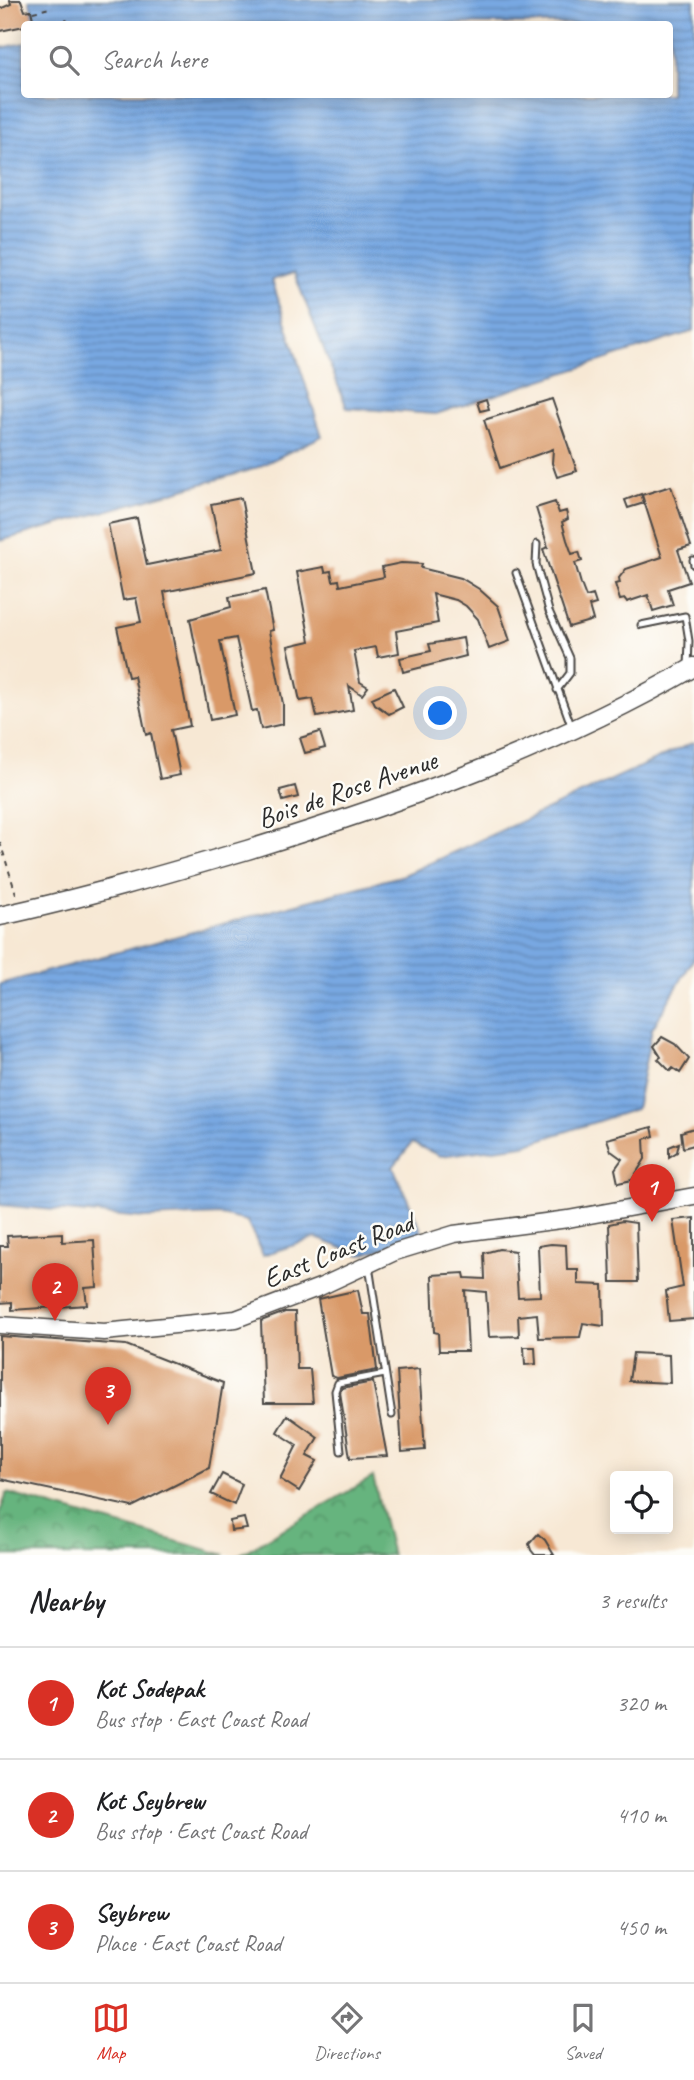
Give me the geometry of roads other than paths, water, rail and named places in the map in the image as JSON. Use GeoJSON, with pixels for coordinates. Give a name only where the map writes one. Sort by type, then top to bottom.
{"type":"FeatureCollection","features":[{"type":"Feature","properties":{"kind":"main road","name":"Bois de Rose Avenue"},"geometry":{"type":"LineString","coordinates":[[0,916],[154,878],[365,815],[573,731],[691,669]]}},
{"type":"Feature","properties":{"kind":"main road","name":"East Coast Road"},"geometry":{"type":"LineString","coordinates":[[0,1325],[104,1332],[236,1319],[395,1252],[454,1234],[568,1219],[694,1196]]}},
{"type":"Feature","properties":{"kind":"lane"},"geometry":{"type":"LineString","coordinates":[[537,544],[536,564],[550,611],[570,658],[570,673],[557,690]]}},
{"type":"Feature","properties":{"kind":"lane"},"geometry":{"type":"LineString","coordinates":[[516,573],[573,731]]}},
{"type":"Feature","properties":{"kind":"lane"},"geometry":{"type":"LineString","coordinates":[[641,625],[694,612]]}},
{"type":"Feature","properties":{"kind":"lane"},"geometry":{"type":"LineString","coordinates":[[685,616],[691,669]]}},
{"type":"Feature","properties":{"kind":"lane"},"geometry":{"type":"LineString","coordinates":[[368,1265],[392,1415]]}},
{"type":"Feature","properties":{"kind":"lane"},"geometry":{"type":"LineString","coordinates":[[341,1451],[335,1391],[338,1383],[385,1374]]}},
{"type":"Feature","properties":{"kind":"water"},"geometry":{"type":"Polygon","coordinates":[[[29,0],[694,0],[694,331],[436,414],[347,408],[294,273],[272,280],[322,436],[254,469],[0,541],[0,48],[21,44],[21,98],[673,98],[673,21],[35,21],[29,0]]]}},
{"type":"Feature","properties":{"kind":"water"},"geometry":{"type":"Polygon","coordinates":[[[694,742],[694,958],[652,1029],[636,1109],[524,1145],[440,1156],[412,1143],[393,1167],[424,1236],[361,1255],[316,1238],[263,1255],[247,1221],[221,1215],[144,1218],[0,1205],[0,984],[404,875],[694,742]]]}},
{"type":"Feature","properties":{"kind":"place","name":"Kot Sodepak"},"geometry":{"type":"Point","coordinates":[652,1222]}},
{"type":"Feature","properties":{"kind":"place","name":"Kot Seybrew"},"geometry":{"type":"Point","coordinates":[55,1321]}},
{"type":"Feature","properties":{"kind":"place","name":"Seybrew"},"geometry":{"type":"Point","coordinates":[108,1425]}}]}
